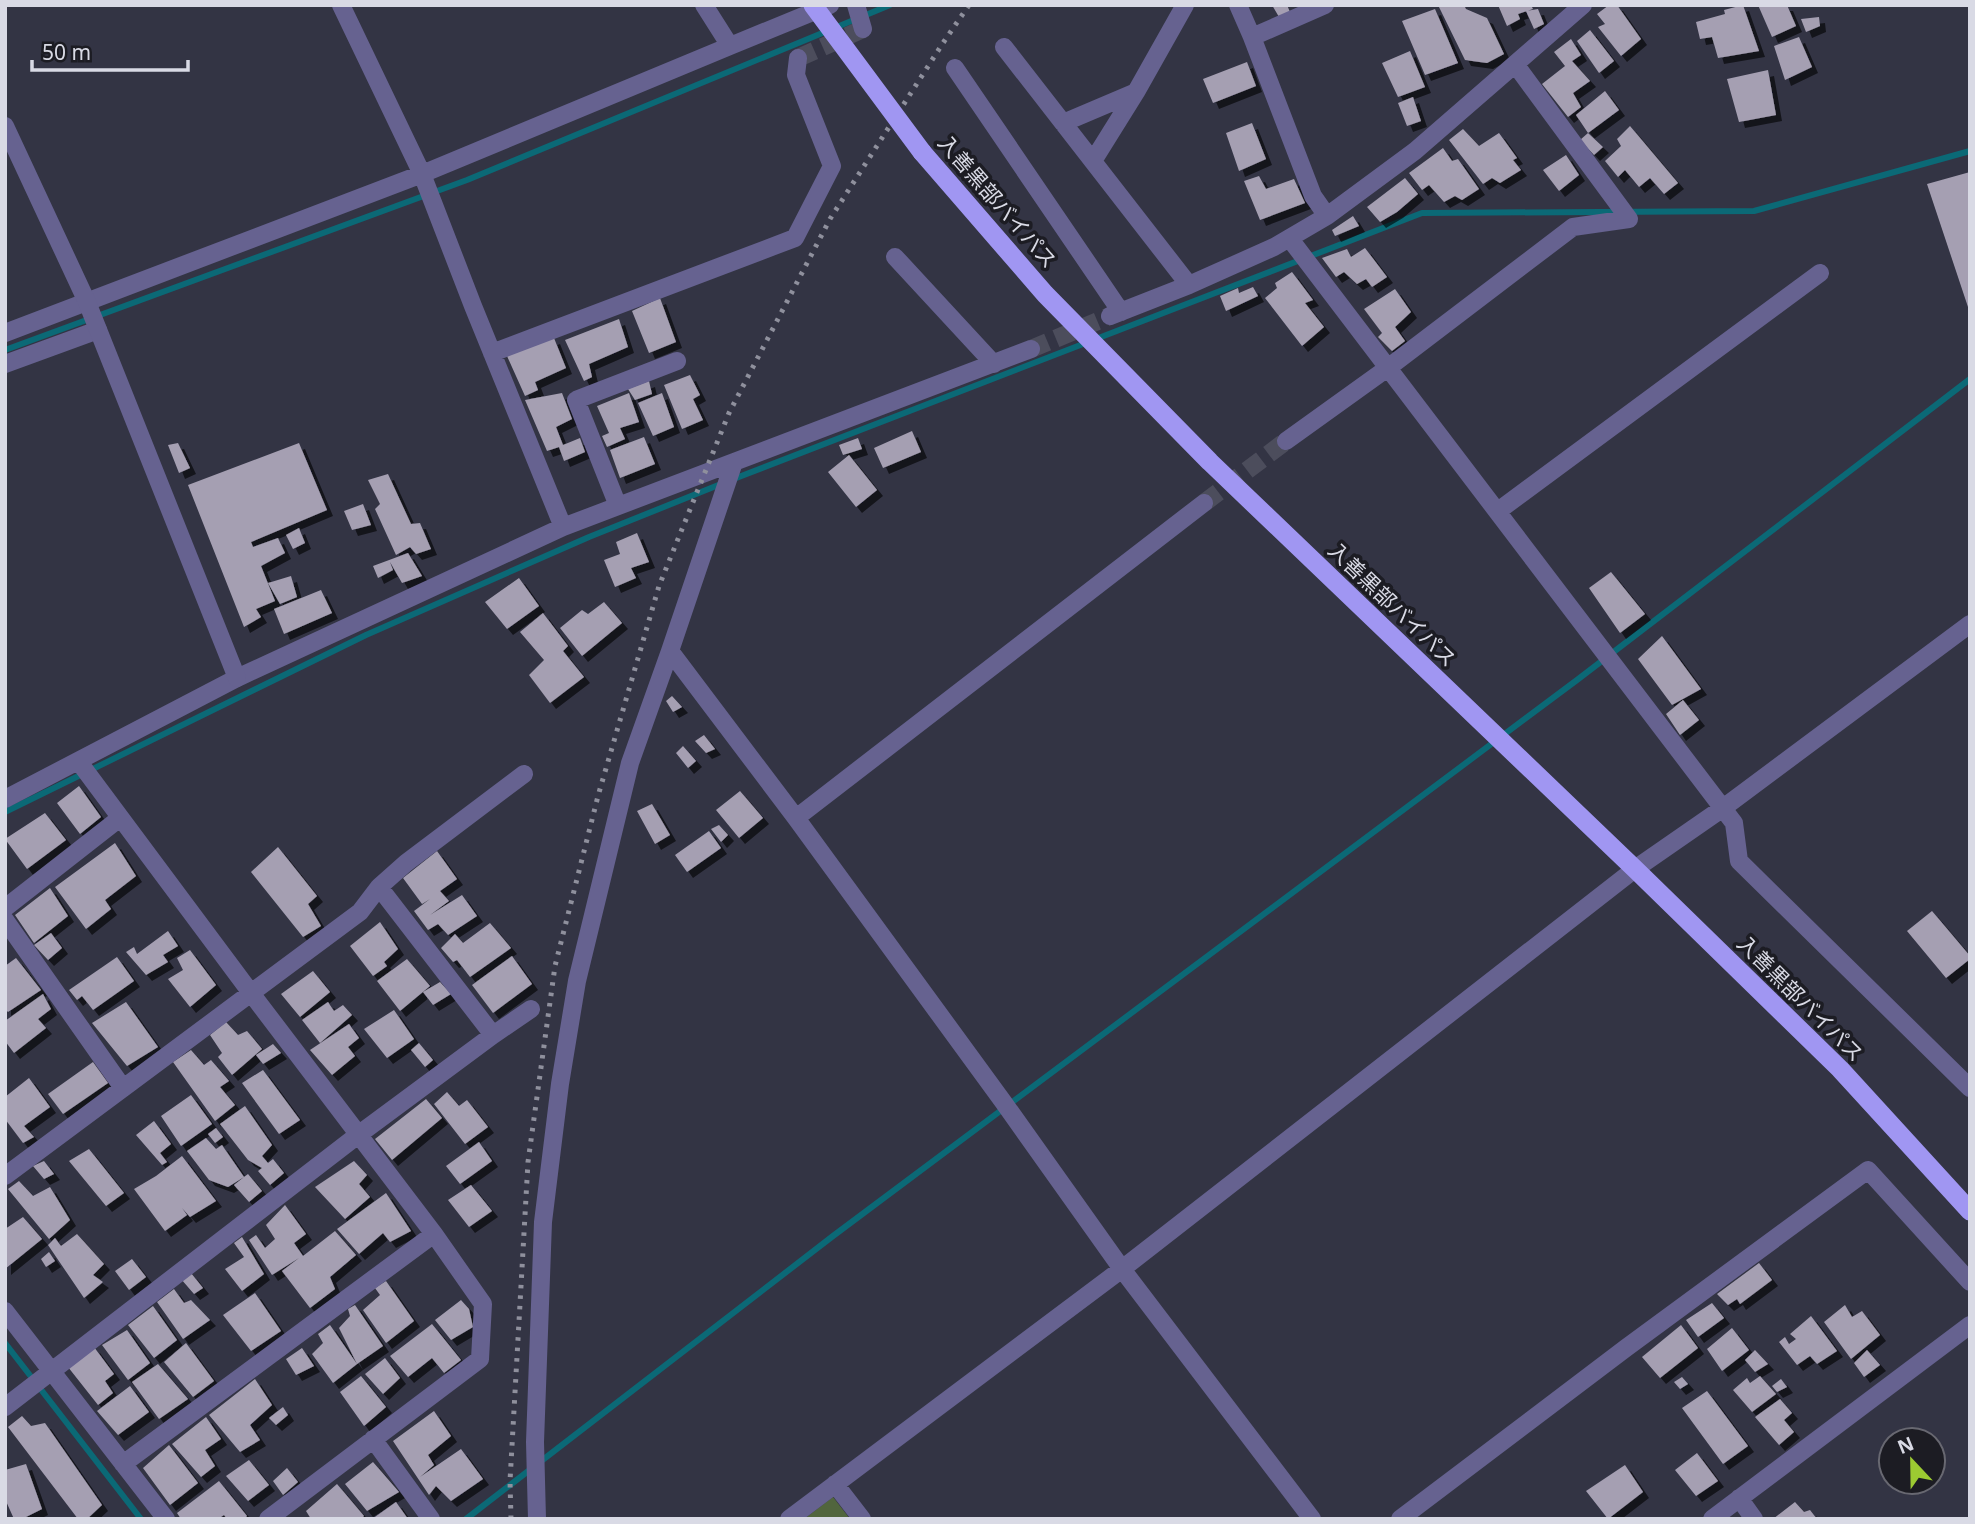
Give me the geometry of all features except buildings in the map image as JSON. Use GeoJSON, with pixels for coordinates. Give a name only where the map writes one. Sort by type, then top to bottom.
{"type":"FeatureCollection","features":[{"type":"Feature","properties":{"kind":"highway","name":"入善黒部バイパス"},"geometry":{"type":"LineString","coordinates":[[813,5],[922,152],[1045,294],[1210,462],[1635,869],[1839,1069],[1970,1211]]}},
{"type":"Feature","properties":{"kind":"street"},"geometry":{"type":"LineString","coordinates":[[341,5],[422,174],[563,527]]}},
{"type":"Feature","properties":{"kind":"street"},"geometry":{"type":"LineString","coordinates":[[704,5],[730,46]]}},
{"type":"Feature","properties":{"kind":"street"},"geometry":{"type":"LineString","coordinates":[[5,333],[422,174],[830,5]]}},
{"type":"Feature","properties":{"kind":"street"},"geometry":{"type":"LineString","coordinates":[[856,5],[863,29]]}},
{"type":"Feature","properties":{"kind":"street"},"geometry":{"type":"LineString","coordinates":[[1093,161],[1185,5]]}},
{"type":"Feature","properties":{"kind":"street"},"geometry":{"type":"LineString","coordinates":[[1238,5],[1313,195],[1327,216]]}},
{"type":"Feature","properties":{"kind":"street"},"geometry":{"type":"LineString","coordinates":[[1252,37],[1325,5]]}},
{"type":"Feature","properties":{"kind":"street"},"geometry":{"type":"LineString","coordinates":[[956,68],[1116,314],[1189,285],[1290,239],[1327,216],[1415,151],[1583,5]]}},
{"type":"Feature","properties":{"kind":"street"},"geometry":{"type":"LineString","coordinates":[[1004,47],[1189,285]]}},
{"type":"Feature","properties":{"kind":"street"},"geometry":{"type":"LineString","coordinates":[[492,353],[794,238],[832,166],[796,75],[799,58]]}},
{"type":"Feature","properties":{"kind":"street"},"geometry":{"type":"LineString","coordinates":[[1286,441],[1389,367],[1573,227],[1629,219],[1515,64]]}},
{"type":"Feature","properties":{"kind":"street"},"geometry":{"type":"LineString","coordinates":[[1063,122],[1136,92]]}},
{"type":"Feature","properties":{"kind":"street"},"geometry":{"type":"LineString","coordinates":[[5,127],[87,302],[237,678]]}},
{"type":"Feature","properties":{"kind":"street"},"geometry":{"type":"LineString","coordinates":[[1290,239],[1734,823],[1739,861],[1970,1088]]}},
{"type":"Feature","properties":{"kind":"street"},"geometry":{"type":"LineString","coordinates":[[895,257],[994,363]]}},
{"type":"Feature","properties":{"kind":"street"},"geometry":{"type":"LineString","coordinates":[[1498,511],[1820,274]]}},
{"type":"Feature","properties":{"kind":"street"},"geometry":{"type":"LineString","coordinates":[[5,364],[98,330]]}},
{"type":"Feature","properties":{"kind":"street"},"geometry":{"type":"LineString","coordinates":[[5,799],[237,678],[563,527],[1031,349]]}},
{"type":"Feature","properties":{"kind":"street"},"geometry":{"type":"LineString","coordinates":[[618,506],[576,400],[677,361]]}},
{"type":"Feature","properties":{"kind":"street"},"geometry":{"type":"LineString","coordinates":[[537,1519],[535,1442],[542,1222],[577,981],[630,763],[734,462]]}},
{"type":"Feature","properties":{"kind":"street"},"geometry":{"type":"LineString","coordinates":[[796,818],[1204,503]]}},
{"type":"Feature","properties":{"kind":"street"},"geometry":{"type":"LineString","coordinates":[[789,1519],[1122,1269],[1635,869],[1723,808],[1970,624]]}},
{"type":"Feature","properties":{"kind":"street"},"geometry":{"type":"LineString","coordinates":[[670,651],[796,818],[1122,1269],[1312,1519]]}},
{"type":"Feature","properties":{"kind":"street"},"geometry":{"type":"LineString","coordinates":[[79,762],[250,993],[434,1234],[483,1304],[480,1359],[373,1440],[292,1512],[268,1519]]}},
{"type":"Feature","properties":{"kind":"street"},"geometry":{"type":"LineString","coordinates":[[5,1176],[360,912],[379,887],[406,863],[524,774]]}},
{"type":"Feature","properties":{"kind":"street"},"geometry":{"type":"LineString","coordinates":[[5,908],[121,818]]}},
{"type":"Feature","properties":{"kind":"street"},"geometry":{"type":"LineString","coordinates":[[379,887],[493,1035]]}},
{"type":"Feature","properties":{"kind":"street"},"geometry":{"type":"LineString","coordinates":[[5,920],[123,1088]]}},
{"type":"Feature","properties":{"kind":"street"},"geometry":{"type":"LineString","coordinates":[[5,1407],[358,1135],[531,1009]]}},
{"type":"Feature","properties":{"kind":"street"},"geometry":{"type":"LineString","coordinates":[[1400,1519],[1615,1356],[1868,1170],[1970,1282]]}},
{"type":"Feature","properties":{"kind":"street"},"geometry":{"type":"LineString","coordinates":[[123,1464],[434,1234]]}},
{"type":"Feature","properties":{"kind":"street"},"geometry":{"type":"LineString","coordinates":[[5,1311],[166,1519]]}},
{"type":"Feature","properties":{"kind":"street"},"geometry":{"type":"LineString","coordinates":[[1712,1519],[1970,1325]]}},
{"type":"Feature","properties":{"kind":"street"},"geometry":{"type":"LineString","coordinates":[[373,1440],[431,1519]]}},
{"type":"Feature","properties":{"kind":"street"},"geometry":{"type":"LineString","coordinates":[[835,1484],[862,1519]]}},
{"type":"Feature","properties":{"kind":"street"},"geometry":{"type":"LineString","coordinates":[[1739,1498],[1754,1519]]}},
{"type":"Feature","properties":{"kind":"green space"},"geometry":{"type":"Polygon","coordinates":[[[833,1497],[850,1519],[804,1519],[833,1497]]]}},
{"type":"Feature","properties":{"kind":"waterway"},"geometry":{"type":"LineString","coordinates":[[5,350],[467,180],[890,5]]}},
{"type":"Feature","properties":{"kind":"waterway"},"geometry":{"type":"LineString","coordinates":[[731,480],[1422,213],[1754,211],[1970,151]]}},
{"type":"Feature","properties":{"kind":"waterway"},"geometry":{"type":"LineString","coordinates":[[466,1519],[833,1236],[1577,680],[1970,379]]}},
{"type":"Feature","properties":{"kind":"waterway"},"geometry":{"type":"LineString","coordinates":[[5,812],[366,635],[589,537],[721,484]]}},
{"type":"Feature","properties":{"kind":"waterway"},"geometry":{"type":"LineString","coordinates":[[5,1343],[141,1519]]}},
{"type":"Feature","properties":{"kind":"tunnel"},"geometry":{"type":"LineString","coordinates":[[798,58],[863,29]]}},
{"type":"Feature","properties":{"kind":"tunnel"},"geometry":{"type":"LineString","coordinates":[[1031,349],[1110,316]]}},
{"type":"Feature","properties":{"kind":"tunnel"},"geometry":{"type":"LineString","coordinates":[[1204,503],[1286,441]]}},
{"type":"Feature","properties":{"kind":"railway"},"geometry":{"type":"LineString","coordinates":[[511,1519],[510,1481],[528,1162],[555,966],[598,796],[659,586],[729,413],[830,219],[969,5]]}}]}
